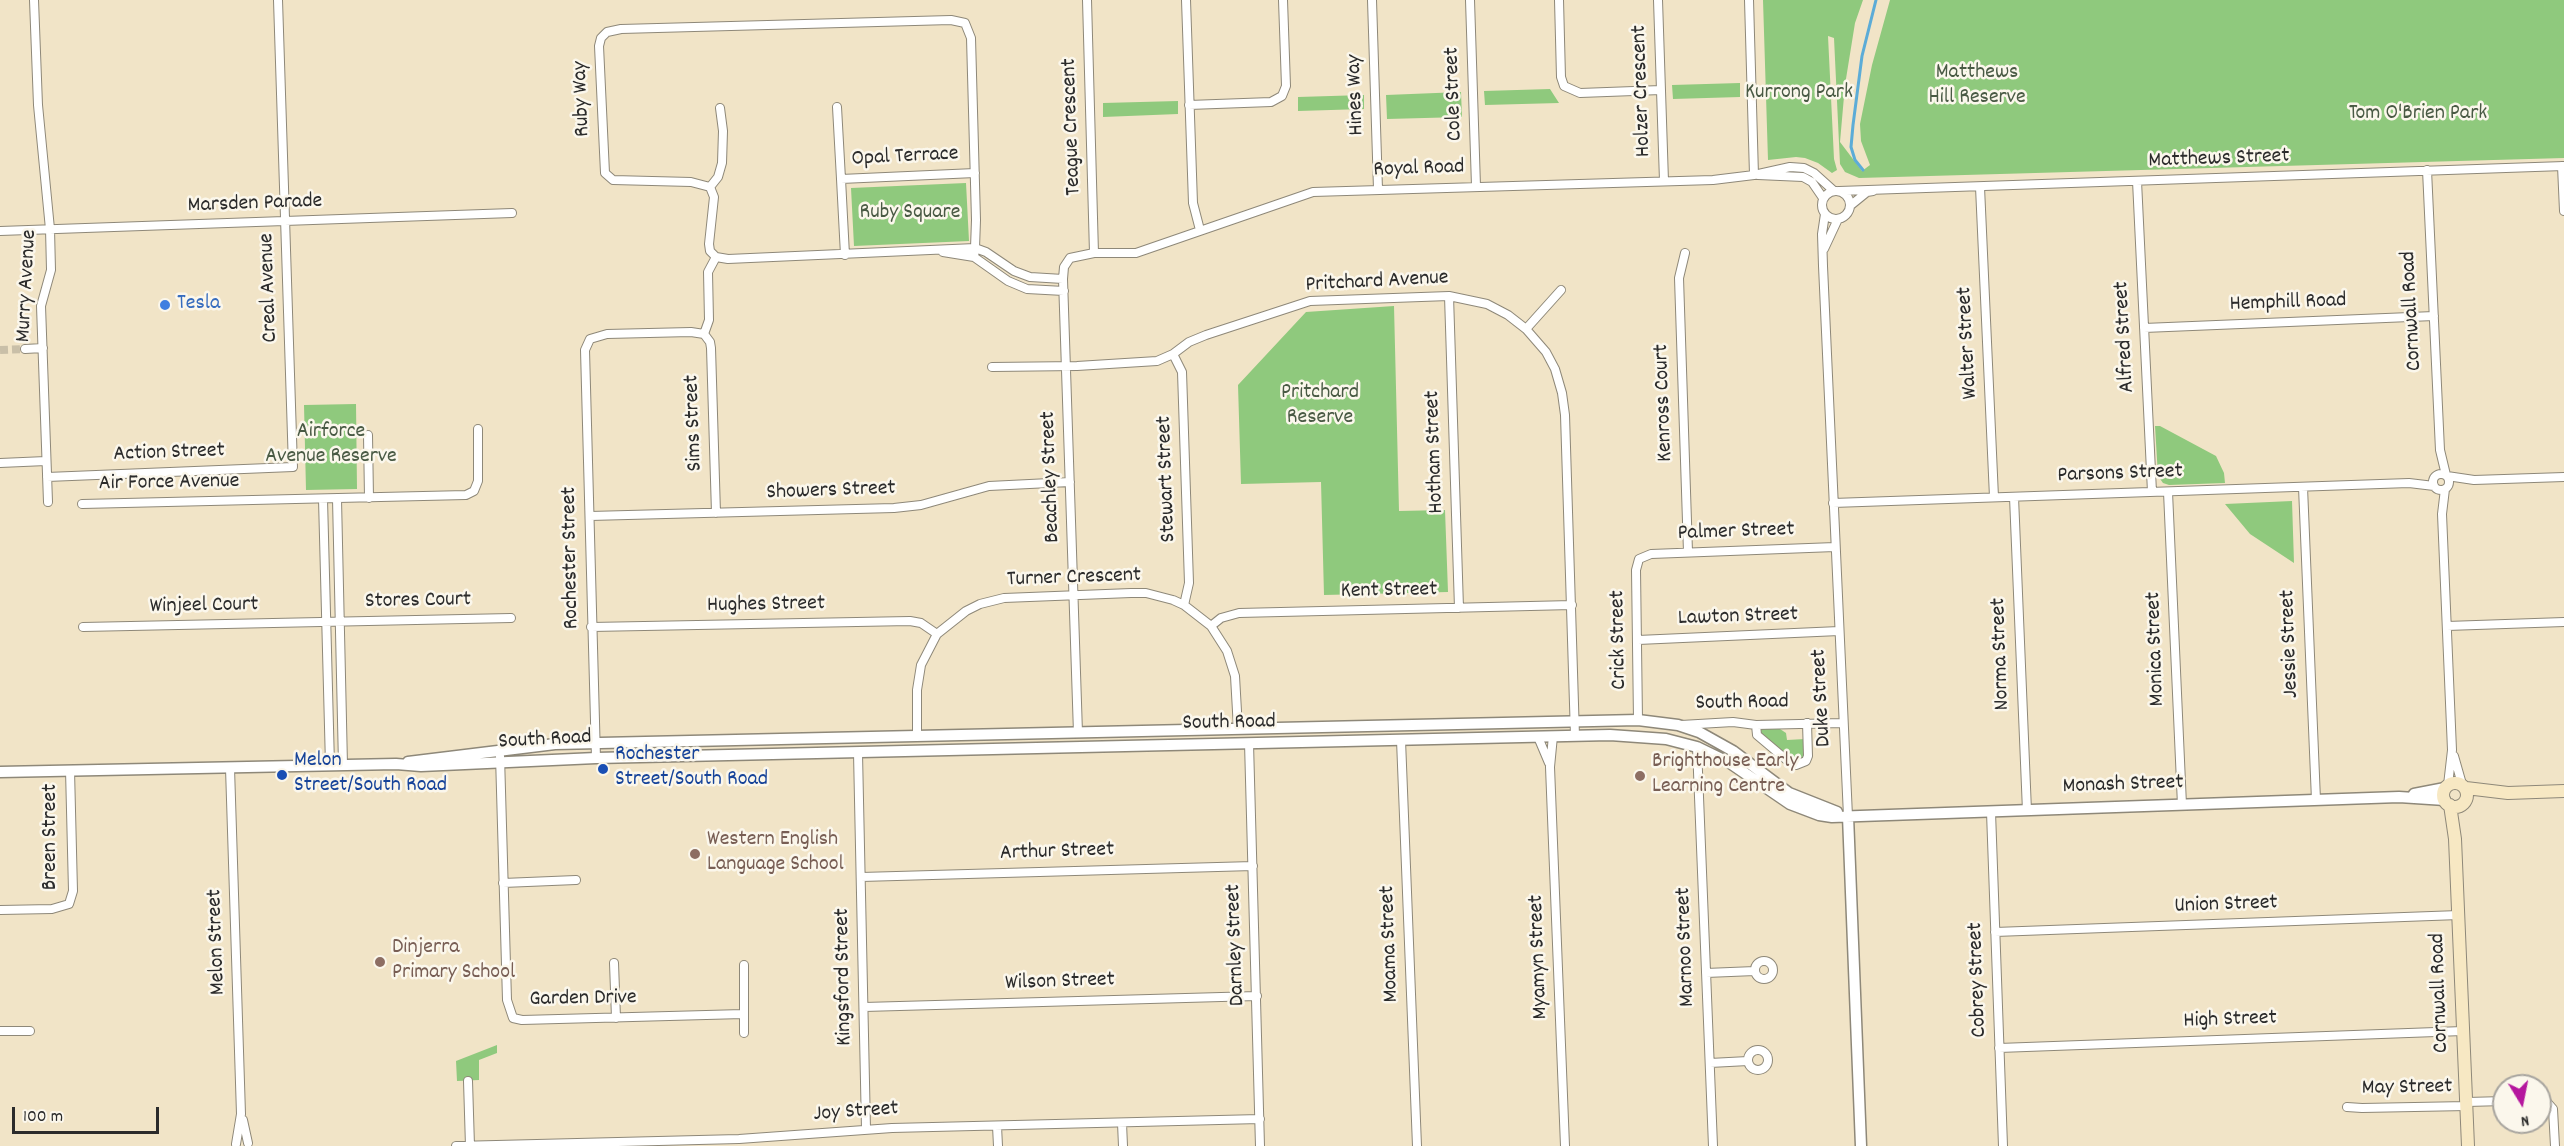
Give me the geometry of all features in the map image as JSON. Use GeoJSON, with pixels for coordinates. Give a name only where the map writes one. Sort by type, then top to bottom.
{"type":"FeatureCollection","features":[{"type":"Feature","properties":{"kind":"main road","name":"Monash Street"},"geometry":{"type":"LineString","coordinates":[[2455,794],[2564,791]]}},
{"type":"Feature","properties":{"kind":"main road","name":"Cornwall Road"},"geometry":{"type":"LineString","coordinates":[[2455,794],[2468,1146]]}},
{"type":"Feature","properties":{"kind":"street","name":"Murry Avenue"},"geometry":{"type":"LineString","coordinates":[[34,0],[38,105],[50,229],[51,270],[41,306],[48,502]]}},
{"type":"Feature","properties":{"kind":"street","name":"Creal Avenue"},"geometry":{"type":"LineString","coordinates":[[278,0],[293,467]]}},
{"type":"Feature","properties":{"kind":"street","name":"Teague Crescent"},"geometry":{"type":"LineString","coordinates":[[1088,0],[1094,253]]}},
{"type":"Feature","properties":{"kind":"street"},"geometry":{"type":"LineString","coordinates":[[1186,0],[1192,203],[1200,230]]}},
{"type":"Feature","properties":{"kind":"street"},"geometry":{"type":"LineString","coordinates":[[1189,105],[1271,102],[1282,96],[1286,86],[1283,0]]}},
{"type":"Feature","properties":{"kind":"street","name":"Hines Way"},"geometry":{"type":"LineString","coordinates":[[1372,0],[1378,189]]}},
{"type":"Feature","properties":{"kind":"street","name":"Cole Street"},"geometry":{"type":"LineString","coordinates":[[1470,0],[1476,186]]}},
{"type":"Feature","properties":{"kind":"street"},"geometry":{"type":"LineString","coordinates":[[1559,0],[1561,76],[1564,86],[1580,93],[1661,90]]}},
{"type":"Feature","properties":{"kind":"street","name":"Holzer Crescent"},"geometry":{"type":"LineString","coordinates":[[1658,0],[1664,181]]}},
{"type":"Feature","properties":{"kind":"street"},"geometry":{"type":"LineString","coordinates":[[1749,0],[1754,175]]}},
{"type":"Feature","properties":{"kind":"street","name":"Ruby Way"},"geometry":{"type":"LineString","coordinates":[[710,187],[691,182],[613,180],[605,173],[599,46],[601,38],[607,32],[621,29],[959,20],[965,23],[971,38],[975,173],[974,252]]}},
{"type":"Feature","properties":{"kind":"street"},"geometry":{"type":"LineString","coordinates":[[837,107],[841,179]]}},
{"type":"Feature","properties":{"kind":"street"},"geometry":{"type":"LineString","coordinates":[[720,108],[723,132],[722,163],[718,177],[710,187],[714,197],[709,244],[710,251],[716,257],[728,260],[933,251],[986,252],[1014,272],[1030,277],[1063,279]]}},
{"type":"Feature","properties":{"kind":"street"},"geometry":{"type":"LineString","coordinates":[[2563,166],[2564,211]]}},
{"type":"Feature","properties":{"kind":"street","name":"Matthews Street"},"geometry":{"type":"LineString","coordinates":[[1837,191],[2563,166]]}},
{"type":"Feature","properties":{"kind":"street","name":"Royal Road"},"geometry":{"type":"LineString","coordinates":[[1070,258],[1094,253],[1136,254],[1304,194],[1378,189],[1713,180],[1754,175],[1790,167],[1804,168],[1819,176],[1837,191]]}},
{"type":"Feature","properties":{"kind":"street","name":"Cornwall Road"},"geometry":{"type":"LineString","coordinates":[[2427,170],[2455,794]]}},
{"type":"Feature","properties":{"kind":"street","name":"Opal Terrace"},"geometry":{"type":"LineString","coordinates":[[845,255],[841,179],[975,173]]}},
{"type":"Feature","properties":{"kind":"street","name":"Royal Road"},"geometry":{"type":"LineString","coordinates":[[1754,175],[1803,177],[1812,182],[1823,198]]}},
{"type":"Feature","properties":{"kind":"street","name":"Alfred Street"},"geometry":{"type":"LineString","coordinates":[[2137,181],[2152,492]]}},
{"type":"Feature","properties":{"kind":"street","name":"Walter Street"},"geometry":{"type":"LineString","coordinates":[[1980,187],[1994,497]]}},
{"type":"Feature","properties":{"kind":"street","name":"Matthews Street"},"geometry":{"type":"LineString","coordinates":[[1851,205],[1867,192],[1876,190]]}},
{"type":"Feature","properties":{"kind":"street"},"geometry":{"type":"LineString","coordinates":[[1837,191],[1848,196],[1851,205],[1847,214],[1839,219],[1833,219],[1825,214],[1822,206],[1823,198],[1837,191]]}},
{"type":"Feature","properties":{"kind":"street","name":"Marsden Parade"},"geometry":{"type":"LineString","coordinates":[[0,231],[512,213]]}},
{"type":"Feature","properties":{"kind":"street","name":"Duke Street"},"geometry":{"type":"LineString","coordinates":[[1825,214],[1822,234],[1861,1146]]}},
{"type":"Feature","properties":{"kind":"street","name":"Duke Street"},"geometry":{"type":"LineString","coordinates":[[1824,249],[1839,219]]}},
{"type":"Feature","properties":{"kind":"street"},"geometry":{"type":"LineString","coordinates":[[974,252],[1008,281],[1027,289],[1064,291]]}},
{"type":"Feature","properties":{"kind":"street","name":"Kenross Court"},"geometry":{"type":"LineString","coordinates":[[1684,253],[1679,278],[1688,552]]}},
{"type":"Feature","properties":{"kind":"street"},"geometry":{"type":"LineString","coordinates":[[704,334],[709,320],[708,272],[716,257]]}},
{"type":"Feature","properties":{"kind":"street","name":"Beachley Street"},"geometry":{"type":"LineString","coordinates":[[1070,258],[1064,267],[1063,279],[1078,733]]}},
{"type":"Feature","properties":{"kind":"street"},"geometry":{"type":"LineString","coordinates":[[1008,281],[1014,272]]}},
{"type":"Feature","properties":{"kind":"street"},"geometry":{"type":"LineString","coordinates":[[1526,329],[1561,290]]}},
{"type":"Feature","properties":{"kind":"street","name":"Pritchard Avenue"},"geometry":{"type":"LineString","coordinates":[[992,367],[1147,363],[1173,354],[1189,342],[1206,335],[1310,301],[1449,296],[1471,298],[1487,304],[1526,329],[1546,352],[1562,393],[1572,605],[1575,736]]}},
{"type":"Feature","properties":{"kind":"street","name":"Hotham Street"},"geometry":{"type":"LineString","coordinates":[[1449,296],[1459,608]]}},
{"type":"Feature","properties":{"kind":"street","name":"Hemphill Road"},"geometry":{"type":"LineString","coordinates":[[2144,328],[2434,316]]}},
{"type":"Feature","properties":{"kind":"street","name":"Rochester Street"},"geometry":{"type":"LineString","coordinates":[[596,758],[591,627],[586,344],[596,336],[691,332],[704,334]]}},
{"type":"Feature","properties":{"kind":"street","name":"Sims Street"},"geometry":{"type":"LineString","coordinates":[[704,334],[711,348],[716,513]]}},
{"type":"Feature","properties":{"kind":"street"},"geometry":{"type":"LineString","coordinates":[[25,349],[43,348]]}},
{"type":"Feature","properties":{"kind":"street","name":"Stewart Street"},"geometry":{"type":"LineString","coordinates":[[1173,354],[1181,365],[1182,372],[1189,583],[1184,605]]}},
{"type":"Feature","properties":{"kind":"street","name":"Air Force Avenue"},"geometry":{"type":"LineString","coordinates":[[82,504],[458,496],[471,493],[477,486],[479,476],[478,429]]}},
{"type":"Feature","properties":{"kind":"street"},"geometry":{"type":"LineString","coordinates":[[368,435],[369,498]]}},
{"type":"Feature","properties":{"kind":"street"},"geometry":{"type":"LineString","coordinates":[[0,463],[46,461]]}},
{"type":"Feature","properties":{"kind":"street","name":"Action Street"},"geometry":{"type":"LineString","coordinates":[[47,477],[293,467]]}},
{"type":"Feature","properties":{"kind":"street","name":"Parsons Street"},"geometry":{"type":"LineString","coordinates":[[1833,503],[2564,477]]}},
{"type":"Feature","properties":{"kind":"street","name":"Showers Street"},"geometry":{"type":"LineString","coordinates":[[590,516],[894,508],[921,505],[989,486],[1070,482]]}},
{"type":"Feature","properties":{"kind":"street","name":"Jessie Street"},"geometry":{"type":"LineString","coordinates":[[2303,487],[2316,800]]}},
{"type":"Feature","properties":{"kind":"street","name":"Monica Street"},"geometry":{"type":"LineString","coordinates":[[2168,492],[2182,805]]}},
{"type":"Feature","properties":{"kind":"street","name":"Norma Street"},"geometry":{"type":"LineString","coordinates":[[2014,496],[2027,811]]}},
{"type":"Feature","properties":{"kind":"street"},"geometry":{"type":"LineString","coordinates":[[337,498],[343,765]]}},
{"type":"Feature","properties":{"kind":"street"},"geometry":{"type":"LineString","coordinates":[[323,499],[330,765]]}},
{"type":"Feature","properties":{"kind":"street","name":"Palmer Street"},"geometry":{"type":"LineString","coordinates":[[1639,559],[1651,554],[1835,547]]}},
{"type":"Feature","properties":{"kind":"street","name":"Crick Street"},"geometry":{"type":"LineString","coordinates":[[1638,720],[1636,570],[1639,559]]}},
{"type":"Feature","properties":{"kind":"street","name":"Turner Crescent"},"geometry":{"type":"LineString","coordinates":[[918,736],[918,679],[921,665],[937,634],[966,610],[994,599],[1146,593],[1184,605],[1211,626],[1227,651],[1235,676],[1238,729]]}},
{"type":"Feature","properties":{"kind":"street","name":"Kent Street"},"geometry":{"type":"LineString","coordinates":[[1211,626],[1221,618],[1239,613],[1572,605]]}},
{"type":"Feature","properties":{"kind":"street","name":"Stores Court"},"geometry":{"type":"LineString","coordinates":[[327,622],[511,618]]}},
{"type":"Feature","properties":{"kind":"street","name":"Hughes Street"},"geometry":{"type":"LineString","coordinates":[[591,627],[909,621],[921,622],[937,634]]}},
{"type":"Feature","properties":{"kind":"street","name":"Winjeel Court"},"geometry":{"type":"LineString","coordinates":[[83,627],[327,622]]}},
{"type":"Feature","properties":{"kind":"street"},"geometry":{"type":"LineString","coordinates":[[2447,626],[2564,622]]}},
{"type":"Feature","properties":{"kind":"street","name":"Lawton Street"},"geometry":{"type":"LineString","coordinates":[[1638,640],[1839,631]]}},
{"type":"Feature","properties":{"kind":"street","name":"South Road"},"geometry":{"type":"LineString","coordinates":[[396,764],[500,750],[596,743],[1638,720],[1678,725],[1733,722],[1756,725],[1843,723]]}},
{"type":"Feature","properties":{"kind":"street"},"geometry":{"type":"LineString","coordinates":[[1756,725],[1756,735],[1796,765],[1806,761],[1808,756],[1807,723]]}},
{"type":"Feature","properties":{"kind":"street","name":"South Road"},"geometry":{"type":"LineString","coordinates":[[1678,725],[1717,740],[1789,793],[1809,803],[1848,816]]}},
{"type":"Feature","properties":{"kind":"street"},"geometry":{"type":"LineString","coordinates":[[1238,729],[1249,743]]}},
{"type":"Feature","properties":{"kind":"street"},"geometry":{"type":"LineString","coordinates":[[1078,733],[1082,747]]}},
{"type":"Feature","properties":{"kind":"street","name":"South Road"},"geometry":{"type":"LineString","coordinates":[[0,772],[396,764],[421,766],[596,758],[1553,736],[1649,737],[1697,747],[1715,754],[1782,800],[1802,810],[1819,815],[1848,816]]}},
{"type":"Feature","properties":{"kind":"street","name":"Myamyn Street"},"geometry":{"type":"LineString","coordinates":[[1553,736],[1550,767],[1565,1146]]}},
{"type":"Feature","properties":{"kind":"street"},"geometry":{"type":"LineString","coordinates":[[856,737],[858,753]]}},
{"type":"Feature","properties":{"kind":"street","name":"Myamyn Street"},"geometry":{"type":"LineString","coordinates":[[1538,737],[1550,767]]}},
{"type":"Feature","properties":{"kind":"street","name":"Moama Street"},"geometry":{"type":"LineString","coordinates":[[1401,740],[1417,1146]]}},
{"type":"Feature","properties":{"kind":"street","name":"Darnley Street"},"geometry":{"type":"LineString","coordinates":[[1249,743],[1260,1146]]}},
{"type":"Feature","properties":{"kind":"street","name":"Marnoo Street"},"geometry":{"type":"LineString","coordinates":[[1697,747],[1713,1146]]}},
{"type":"Feature","properties":{"kind":"street","name":"Garden Drive"},"geometry":{"type":"LineString","coordinates":[[500,750],[507,1000],[513,1018],[522,1020],[744,1014]]}},
{"type":"Feature","properties":{"kind":"street","name":"Cornwall Road"},"geometry":{"type":"LineString","coordinates":[[2452,750],[2455,794]]}},
{"type":"Feature","properties":{"kind":"street","name":"Kingsford Street"},"geometry":{"type":"LineString","coordinates":[[858,753],[866,1129]]}},
{"type":"Feature","properties":{"kind":"street","name":"Melon Street"},"geometry":{"type":"LineString","coordinates":[[230,768],[241,1114],[235,1145]]}},
{"type":"Feature","properties":{"kind":"street","name":"Breen Street"},"geometry":{"type":"LineString","coordinates":[[0,910],[52,909],[69,904],[73,891],[70,770]]}},
{"type":"Feature","properties":{"kind":"street","name":"Monash Street"},"geometry":{"type":"LineString","coordinates":[[1848,816],[2455,794]]}},
{"type":"Feature","properties":{"kind":"street","name":"Cobrey Street"},"geometry":{"type":"LineString","coordinates":[[1991,812],[2003,1146]]}},
{"type":"Feature","properties":{"kind":"street","name":"Arthur Street"},"geometry":{"type":"LineString","coordinates":[[861,877],[1253,866]]}},
{"type":"Feature","properties":{"kind":"street"},"geometry":{"type":"LineString","coordinates":[[503,883],[576,880]]}},
{"type":"Feature","properties":{"kind":"street","name":"Union Street"},"geometry":{"type":"LineString","coordinates":[[1995,932],[2459,915]]}},
{"type":"Feature","properties":{"kind":"street"},"geometry":{"type":"LineString","coordinates":[[614,963],[616,1018]]}},
{"type":"Feature","properties":{"kind":"street"},"geometry":{"type":"LineString","coordinates":[[744,965],[744,1033]]}},
{"type":"Feature","properties":{"kind":"street"},"geometry":{"type":"LineString","coordinates":[[1706,973],[1755,971]]}},
{"type":"Feature","properties":{"kind":"street","name":"Wilson Street"},"geometry":{"type":"LineString","coordinates":[[864,1007],[1257,996]]}},
{"type":"Feature","properties":{"kind":"street"},"geometry":{"type":"LineString","coordinates":[[0,1031],[30,1031]]}},
{"type":"Feature","properties":{"kind":"street","name":"High Street"},"geometry":{"type":"LineString","coordinates":[[1999,1048],[2463,1031]]}},
{"type":"Feature","properties":{"kind":"street"},"geometry":{"type":"LineString","coordinates":[[1710,1063],[1748,1062]]}},
{"type":"Feature","properties":{"kind":"street"},"geometry":{"type":"LineString","coordinates":[[468,1081],[470,1146]]}},
{"type":"Feature","properties":{"kind":"street","name":"May Street"},"geometry":{"type":"LineString","coordinates":[[2347,1107],[2492,1102]]}},
{"type":"Feature","properties":{"kind":"street"},"geometry":{"type":"LineString","coordinates":[[2552,1108],[2555,1146]]}},
{"type":"Feature","properties":{"kind":"street","name":"Melon Street"},"geometry":{"type":"LineString","coordinates":[[241,1114],[250,1145]]}},
{"type":"Feature","properties":{"kind":"street","name":"Joy Street"},"geometry":{"type":"LineString","coordinates":[[456,1146],[739,1142],[866,1129],[1260,1119]]}},
{"type":"Feature","properties":{"kind":"street"},"geometry":{"type":"LineString","coordinates":[[1122,1123],[1123,1146]]}},
{"type":"Feature","properties":{"kind":"street"},"geometry":{"type":"LineString","coordinates":[[997,1126],[998,1146]]}},
{"type":"Feature","properties":{"kind":"street"},"geometry":{"type":"LineString","coordinates":[[235,1145],[242,1142],[250,1145]]}},
{"type":"Feature","properties":{"kind":"green space","name":"Matthews Hill Reserve"},"geometry":{"type":"Polygon","coordinates":[[[1763,0],[1863,0],[1855,23],[1845,85],[1840,142],[1862,171],[1870,165],[1861,141],[1860,124],[1872,65],[1890,0],[2564,0],[2564,158],[1859,178],[1845,172],[1840,164],[1834,38],[1828,36],[1834,159],[1837,170],[1832,173],[1818,163],[1805,158],[1768,160],[1763,0]]]}},
{"type":"Feature","properties":{"kind":"green space"},"geometry":{"type":"Polygon","coordinates":[[[1740,83],[1740,97],[1673,99],[1672,85],[1740,83]]]}},
{"type":"Feature","properties":{"kind":"green space"},"geometry":{"type":"Polygon","coordinates":[[[1550,89],[1559,103],[1485,105],[1484,91],[1550,89]]]}},
{"type":"Feature","properties":{"kind":"green space"},"geometry":{"type":"Polygon","coordinates":[[[1461,92],[1462,117],[1387,119],[1386,95],[1461,92]]]}},
{"type":"Feature","properties":{"kind":"green space"},"geometry":{"type":"Polygon","coordinates":[[[1364,95],[1364,109],[1298,111],[1298,97],[1364,95]]]}},
{"type":"Feature","properties":{"kind":"green space"},"geometry":{"type":"Polygon","coordinates":[[[1178,101],[1178,114],[1103,117],[1103,103],[1178,101]]]}},
{"type":"Feature","properties":{"kind":"green space","name":"Ruby Square"},"geometry":{"type":"Polygon","coordinates":[[[966,183],[969,241],[854,246],[851,188],[966,183]]]}},
{"type":"Feature","properties":{"kind":"green space","name":"Pritchard Reserve"},"geometry":{"type":"Polygon","coordinates":[[[1394,306],[1399,511],[1445,510],[1448,592],[1324,595],[1321,482],[1241,484],[1238,385],[1306,312],[1394,306]]]}},
{"type":"Feature","properties":{"kind":"green space","name":"Airforce Avenue Reserve"},"geometry":{"type":"Polygon","coordinates":[[[356,404],[357,489],[306,490],[304,405],[356,404]]]}},
{"type":"Feature","properties":{"kind":"green space"},"geometry":{"type":"Polygon","coordinates":[[[2155,426],[2160,426],[2216,456],[2224,473],[2225,483],[2169,485],[2163,483],[2158,476],[2155,426]]]}},
{"type":"Feature","properties":{"kind":"green space"},"geometry":{"type":"Polygon","coordinates":[[[2292,501],[2294,563],[2250,534],[2225,504],[2292,501]]]}},
{"type":"Feature","properties":{"kind":"green space"},"geometry":{"type":"Polygon","coordinates":[[[1762,728],[1780,729],[1786,733],[1787,740],[1805,739],[1804,758],[1797,761],[1792,760],[1761,735],[1762,728]]]}},
{"type":"Feature","properties":{"kind":"green space"},"geometry":{"type":"Polygon","coordinates":[[[497,1045],[497,1053],[479,1060],[479,1080],[457,1081],[456,1061],[497,1045]]]}},
{"type":"Feature","properties":{"kind":"waterway"},"geometry":{"type":"LineString","coordinates":[[1863,170],[1855,160],[1851,147],[1862,56],[1876,0]]}},
{"type":"Feature","properties":{"kind":"tunnel"},"geometry":{"type":"LineString","coordinates":[[0,350],[25,349]]}},
{"type":"Feature","properties":{"kind":"place","name":"Tesla"},"geometry":{"type":"Point","coordinates":[165,305]}},
{"type":"Feature","properties":{"kind":"place","name":"Rochester Street/South Road"},"geometry":{"type":"Point","coordinates":[603,769]}},
{"type":"Feature","properties":{"kind":"place","name":"Melon Street/South Road"},"geometry":{"type":"Point","coordinates":[282,775]}},
{"type":"Feature","properties":{"kind":"place","name":"Brighthouse Early Learning Centre"},"geometry":{"type":"Point","coordinates":[1640,776]}},
{"type":"Feature","properties":{"kind":"place","name":"Western English Language School"},"geometry":{"type":"Point","coordinates":[695,854]}},
{"type":"Feature","properties":{"kind":"place","name":"Dinjerra Primary School"},"geometry":{"type":"Point","coordinates":[380,962]}},
{"type":"Feature","properties":{"kind":"park label","name":"Kurrong Park"},"geometry":{"type":"Point","coordinates":[1799,94]}},
{"type":"Feature","properties":{"kind":"park label","name":"Tom O'Brien Park"},"geometry":{"type":"Point","coordinates":[2418,115]}}]}
